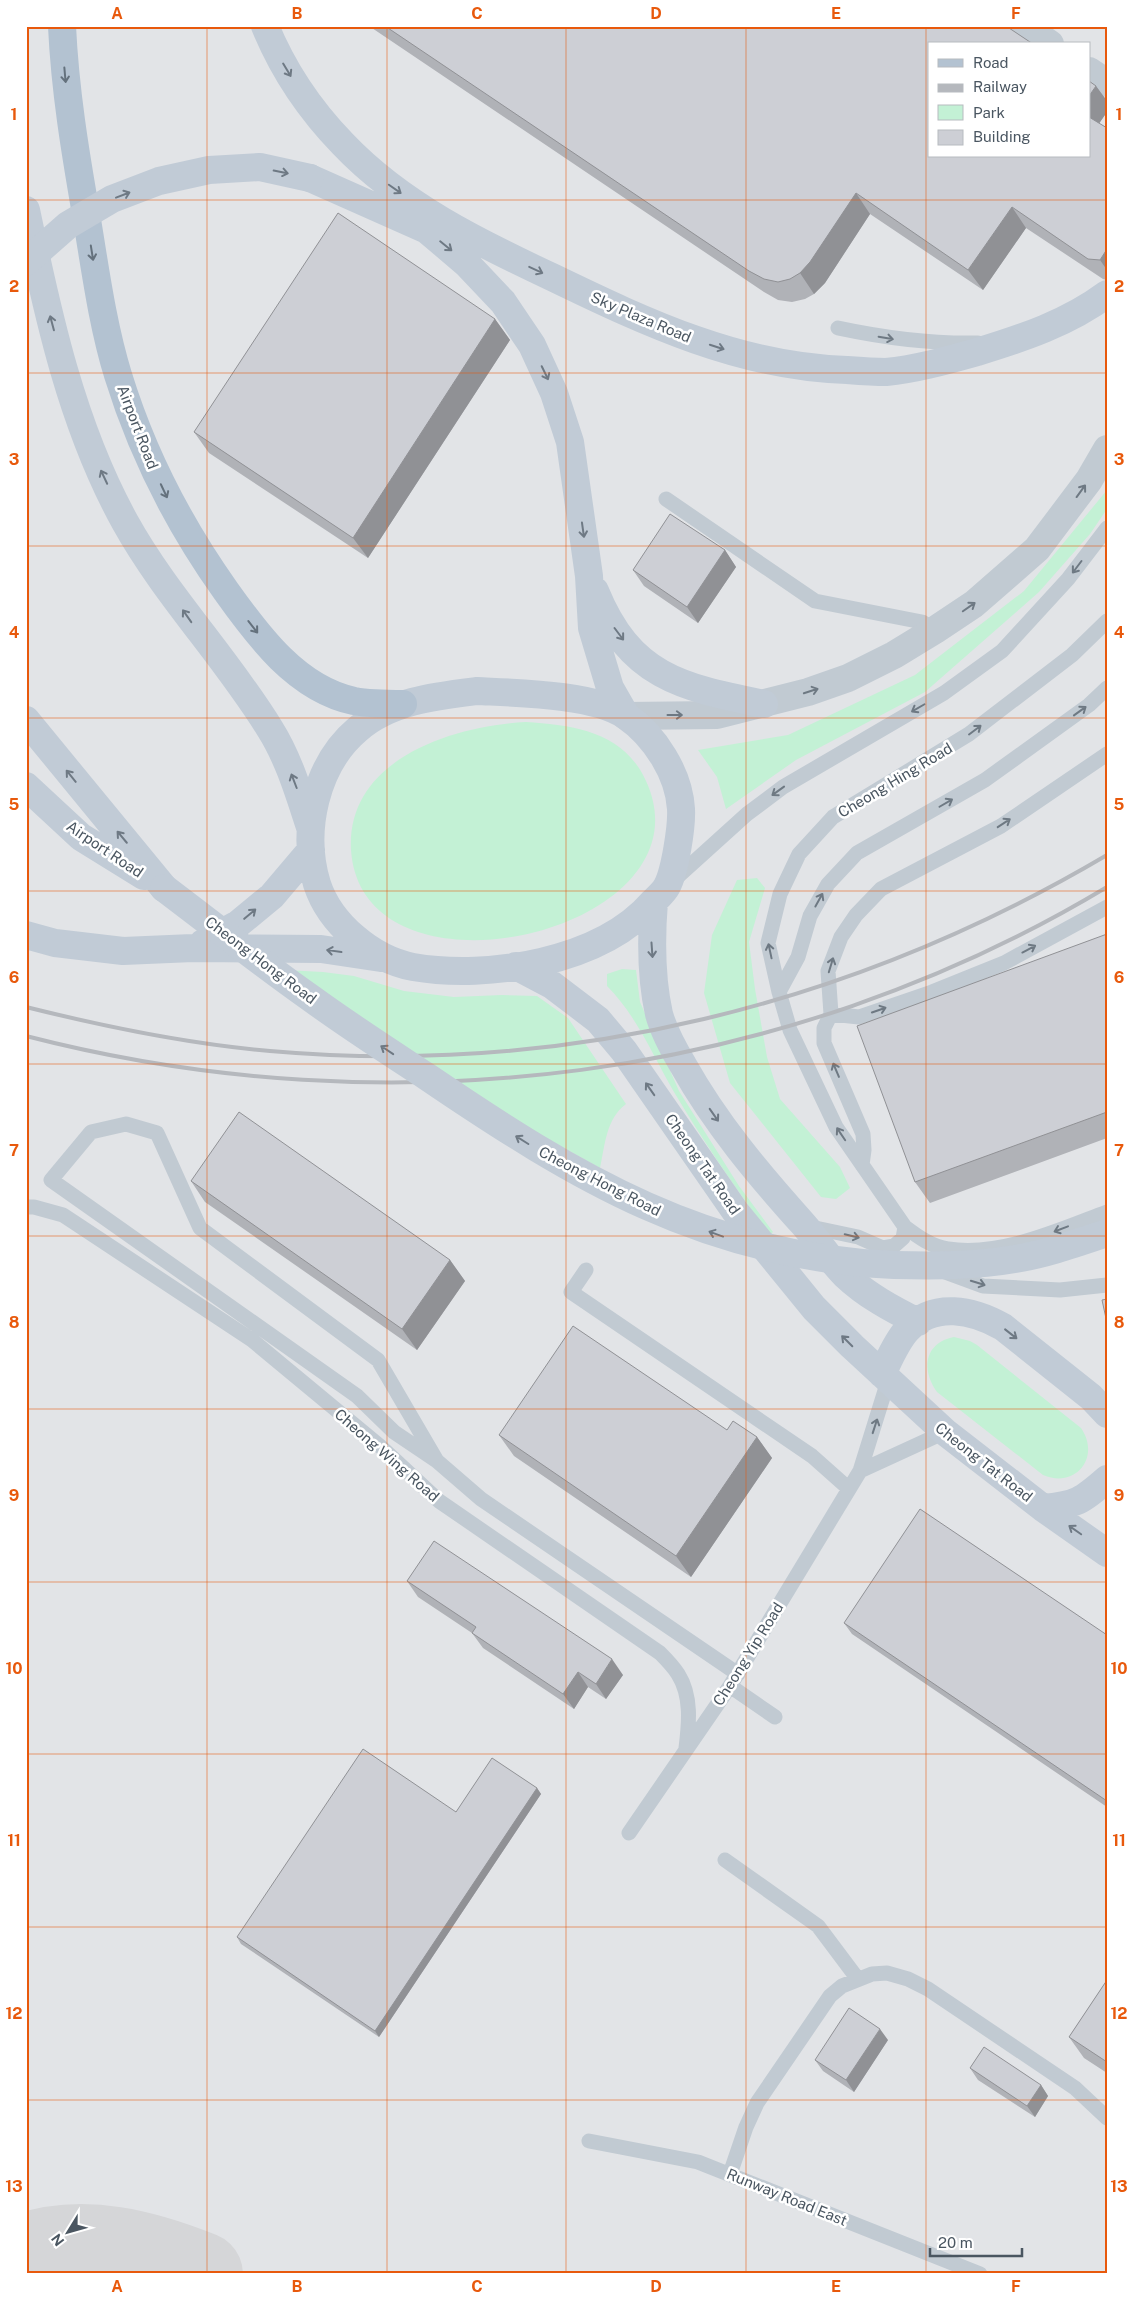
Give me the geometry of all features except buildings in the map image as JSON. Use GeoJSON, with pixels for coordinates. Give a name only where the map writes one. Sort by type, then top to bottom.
{"type":"FeatureCollection","features":[{"type":"Feature","properties":{"kind":"main road","name":"Airport Road"},"geometry":{"type":"LineString","coordinates":[[62,26],[64,74],[72,136],[100,300],[117,374],[138,433],[167,497],[200,554],[234,602],[263,640],[298,674],[322,689],[353,700],[404,704]]}},
{"type":"Feature","properties":{"kind":"street","name":"Sky Plaza Road"},"geometry":{"type":"LineString","coordinates":[[265,26],[274,48],[304,98],[343,145],[385,182],[437,218],[489,248],[671,332],[746,357],[815,369],[877,371],[940,363],[1051,327],[1107,294]]}},
{"type":"Feature","properties":{"kind":"street"},"geometry":{"type":"LineString","coordinates":[[1024,26],[1047,42]]}},
{"type":"Feature","properties":{"kind":"street"},"geometry":{"type":"LineString","coordinates":[[1090,72],[1107,83]]}},
{"type":"Feature","properties":{"kind":"street"},"geometry":{"type":"LineString","coordinates":[[26,262],[68,225],[112,199],[159,181],[209,170],[260,168],[310,178],[427,230],[468,264],[503,302],[532,345],[554,392],[570,442],[589,576],[592,628],[610,688],[626,716],[653,742],[670,766],[680,796],[682,822],[661,894],[652,935],[660,1015],[673,1047],[692,1081],[720,1122],[770,1189],[844,1274],[884,1304],[918,1322]]}},
{"type":"Feature","properties":{"kind":"street"},"geometry":{"type":"LineString","coordinates":[[26,210],[42,287],[67,379],[98,463],[125,521],[157,573],[197,630],[243,689],[271,731],[294,778],[311,838],[317,884],[330,911],[352,936],[382,958]]}},
{"type":"Feature","properties":{"kind":"street"},"geometry":{"type":"LineString","coordinates":[[193,948],[238,924],[272,896],[311,838],[323,775],[339,750],[357,730],[377,715],[404,704],[442,695],[485,691],[561,698],[597,704],[626,716],[717,715],[808,692],[848,678],[894,655],[935,630],[987,593],[1037,549],[1089,480],[1107,449]]}},
{"type":"Feature","properties":{"kind":"street"},"geometry":{"type":"LineString","coordinates":[[589,576],[605,615],[632,652],[650,667],[673,680],[704,692],[764,704]]}},
{"type":"Feature","properties":{"kind":"street"},"geometry":{"type":"LineString","coordinates":[[26,720],[164,888]]}},
{"type":"Feature","properties":{"kind":"street","name":"Airport Road"},"geometry":{"type":"LineString","coordinates":[[26,786],[81,837],[164,888]]}},
{"type":"Feature","properties":{"kind":"street","name":"Cheong Hong Road"},"geometry":{"type":"LineString","coordinates":[[164,888],[311,998],[521,1140],[587,1178],[649,1208],[723,1236],[790,1253],[856,1263],[970,1266],[1017,1259],[1107,1233]]}},
{"type":"Feature","properties":{"kind":"street"},"geometry":{"type":"LineString","coordinates":[[26,935],[55,943],[123,951],[193,948],[321,949],[382,958],[410,966],[445,971],[483,970],[516,966],[568,955],[592,946],[616,934],[639,919],[661,894]]}},
{"type":"Feature","properties":{"kind":"street","name":"Cheong Tat Road"},"geometry":{"type":"LineString","coordinates":[[516,966],[552,985],[598,1020],[624,1050],[735,1211],[814,1308],[885,1378],[945,1432],[1043,1508],[1107,1553]]}},
{"type":"Feature","properties":{"kind":"street"},"geometry":{"type":"LineString","coordinates":[[885,1378],[906,1331],[934,1314],[952,1311],[971,1312],[987,1318],[1003,1328],[1092,1397],[1107,1414]]}},
{"type":"Feature","properties":{"kind":"street","name":"Cheong Tat Road"},"geometry":{"type":"LineString","coordinates":[[1043,1508],[1066,1506],[1078,1502],[1107,1479]]}},
{"type":"Feature","properties":{"kind":"lane"},"geometry":{"type":"LineString","coordinates":[[838,328],[892,339],[943,344],[1008,342]]}},
{"type":"Feature","properties":{"kind":"lane"},"geometry":{"type":"LineString","coordinates":[[666,499],[816,602],[922,622],[935,630]]}},
{"type":"Feature","properties":{"kind":"lane"},"geometry":{"type":"LineString","coordinates":[[661,894],[746,814],[782,787],[944,693],[1002,651],[1068,579],[1107,528]]}},
{"type":"Feature","properties":{"kind":"lane","name":"Cheong Hing Road"},"geometry":{"type":"LineString","coordinates":[[1107,621],[1072,656],[970,734],[833,817],[799,854],[780,894],[768,943],[790,1030],[836,1127],[905,1226],[918,1238],[947,1250],[984,1250],[1042,1237],[1107,1212]]}},
{"type":"Feature","properties":{"kind":"lane"},"geometry":{"type":"LineString","coordinates":[[779,992],[798,957],[810,916],[828,884],[857,853],[985,780],[1089,704],[1107,688]]}},
{"type":"Feature","properties":{"kind":"lane"},"geometry":{"type":"LineString","coordinates":[[862,1165],[864,1134],[824,1043],[824,1028],[832,1014],[828,971],[841,937],[856,915],[881,889],[1001,826],[1107,754]]}},
{"type":"Feature","properties":{"kind":"lane"},"geometry":{"type":"LineString","coordinates":[[832,1014],[859,1017],[932,992],[1004,963],[1107,907]]}},
{"type":"Feature","properties":{"kind":"lane"},"geometry":{"type":"LineString","coordinates":[[438,1461],[378,1360],[200,1228],[157,1133],[126,1124],[91,1132],[51,1180],[357,1396],[394,1432],[438,1461],[481,1499],[734,1680],[775,1717]]}},
{"type":"Feature","properties":{"kind":"lane","name":"Cheong Wing Road"},"geometry":{"type":"LineString","coordinates":[[26,1207],[34,1207],[62,1215],[252,1340],[381,1447],[438,1501],[660,1652],[679,1674],[687,1698],[690,1720],[686,1748]]}},
{"type":"Feature","properties":{"kind":"lane"},"geometry":{"type":"LineString","coordinates":[[804,1226],[858,1237],[983,1286],[1060,1290],[1107,1285]]}},
{"type":"Feature","properties":{"kind":"lane"},"geometry":{"type":"LineString","coordinates":[[883,1248],[894,1246],[903,1238],[905,1226]]}},
{"type":"Feature","properties":{"kind":"lane"},"geometry":{"type":"LineString","coordinates":[[586,1270],[572,1292],[812,1456],[848,1488]]}},
{"type":"Feature","properties":{"kind":"lane","name":"Cheong Yip Road"},"geometry":{"type":"LineString","coordinates":[[629,1833],[734,1680],[860,1471],[885,1378]]}},
{"type":"Feature","properties":{"kind":"lane"},"geometry":{"type":"LineString","coordinates":[[860,1471],[945,1432]]}},
{"type":"Feature","properties":{"kind":"lane"},"geometry":{"type":"LineString","coordinates":[[725,1860],[818,1926],[857,1978]]}},
{"type":"Feature","properties":{"kind":"lane"},"geometry":{"type":"LineString","coordinates":[[730,2174],[746,2127],[757,2103],[819,2010],[842,1986],[857,1978],[872,1974],[887,1973],[908,1979],[928,1989],[1075,2088],[1107,2118]]}},
{"type":"Feature","properties":{"kind":"lane","name":"Runway Road East"},"geometry":{"type":"LineString","coordinates":[[588,2141],[698,2162],[980,2274]]}},
{"type":"Feature","properties":{"kind":"shaded area"},"geometry":{"type":"Polygon","coordinates":[[[26,26],[1107,26],[1107,2274],[26,2274],[26,26]]]}},
{"type":"Feature","properties":{"kind":"green space"},"geometry":{"type":"Polygon","coordinates":[[[1107,490],[1107,509],[1090,534],[1039,592],[925,692],[796,760],[726,809],[717,777],[698,750],[788,735],[915,675],[1024,591],[1107,490]]]}},
{"type":"Feature","properties":{"kind":"green space"},"geometry":{"type":"Polygon","coordinates":[[[526,722],[562,726],[596,734],[625,752],[636,765],[646,781],[654,834],[631,879],[586,912],[529,934],[468,940],[412,930],[370,900],[351,850],[354,819],[366,792],[385,771],[409,753],[437,740],[467,731],[526,722]]]}},
{"type":"Feature","properties":{"kind":"green space"},"geometry":{"type":"Polygon","coordinates":[[[757,878],[765,888],[749,942],[767,1057],[780,1099],[840,1167],[850,1188],[836,1199],[821,1197],[730,1083],[704,993],[712,935],[737,880],[757,878]]]}},
{"type":"Feature","properties":{"kind":"green space"},"geometry":{"type":"Polygon","coordinates":[[[622,969],[636,970],[640,1002],[679,1091],[739,1186],[773,1232],[770,1235],[696,1129],[636,1023],[607,986],[607,974],[622,969]]]}},
{"type":"Feature","properties":{"kind":"green space"},"geometry":{"type":"Polygon","coordinates":[[[285,970],[354,976],[404,991],[454,997],[537,996],[568,1018],[626,1104],[619,1110],[610,1125],[600,1168],[528,1128],[285,970]]]}},
{"type":"Feature","properties":{"kind":"green space"},"geometry":{"type":"Polygon","coordinates":[[[954,1337],[977,1345],[1081,1428],[1088,1450],[1082,1468],[1066,1478],[1043,1475],[937,1392],[929,1375],[928,1359],[936,1345],[954,1337]]]}},
{"type":"Feature","properties":{"kind":"taxiway"},"geometry":{"type":"LineString","coordinates":[[26,2255],[48,2249],[92,2246],[137,2253],[201,2274]]}},
{"type":"Feature","properties":{"kind":"railway"},"geometry":{"type":"LineString","coordinates":[[26,1007],[147,1034],[270,1051],[380,1056],[490,1052],[597,1040],[704,1019],[808,990],[911,953],[1010,908],[1107,855]]}},
{"type":"Feature","properties":{"kind":"railway"},"geometry":{"type":"LineString","coordinates":[[26,1036],[164,1065],[303,1080],[443,1082],[582,1070],[719,1045],[853,1006],[982,953],[1107,887]]}}]}
